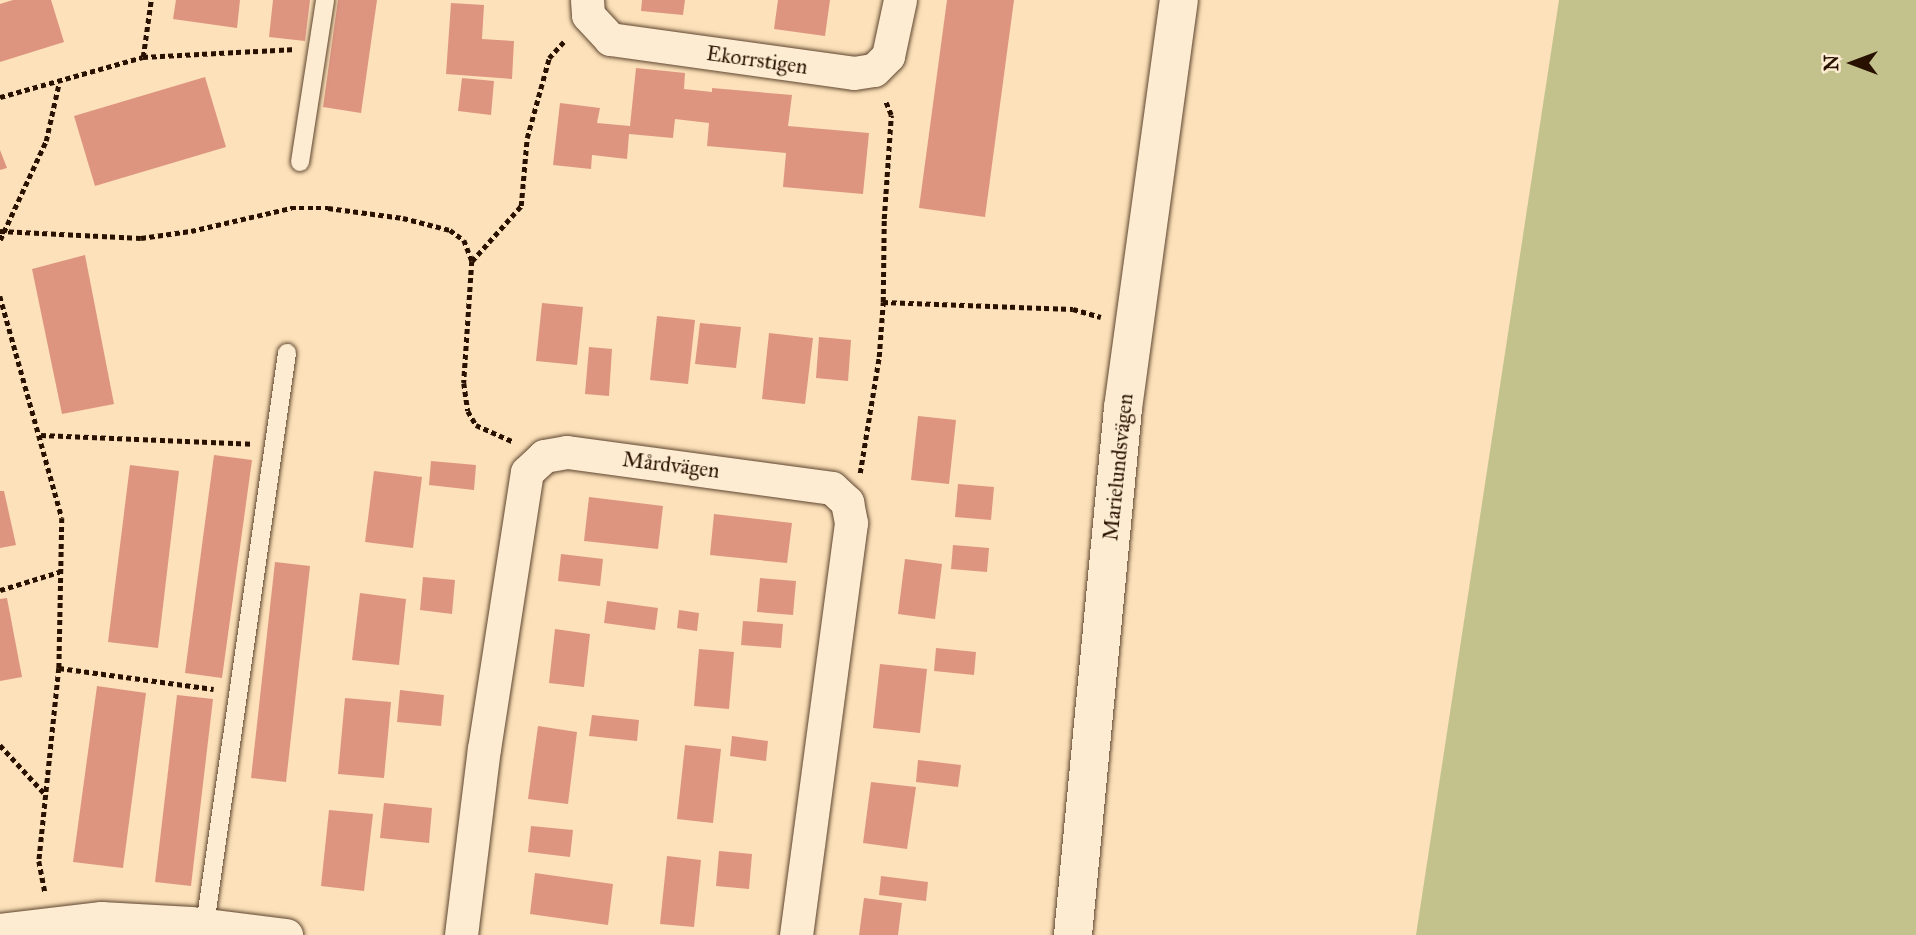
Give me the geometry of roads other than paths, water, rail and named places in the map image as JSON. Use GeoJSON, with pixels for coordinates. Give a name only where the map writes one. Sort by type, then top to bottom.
{"type":"FeatureCollection","features":[{"type":"Feature","properties":{"kind":"street","name":"Ekorrstigen"},"geometry":{"type":"LineString","coordinates":[[588,8],[610,39],[854,73],[874,70],[888,56],[900,0]]}},
{"type":"Feature","properties":{"kind":"street","name":"Marielundsvägen"},"geometry":{"type":"LineString","coordinates":[[1073,935],[1123,408],[1179,0]]}},
{"type":"Feature","properties":{"kind":"street","name":"Mårdvägen"},"geometry":{"type":"LineString","coordinates":[[461,935],[527,472],[544,456],[567,452],[762,476],[832,488],[847,502],[851,523],[796,935]]}},
{"type":"Feature","properties":{"kind":"street"},"geometry":{"type":"LineString","coordinates":[[0,930],[101,918],[205,925],[286,935]]}},
{"type":"Feature","properties":{"kind":"lane"},"geometry":{"type":"LineString","coordinates":[[300,162],[325,0]]}},
{"type":"Feature","properties":{"kind":"lane"},"geometry":{"type":"LineString","coordinates":[[205,925],[286,353]]}}]}
